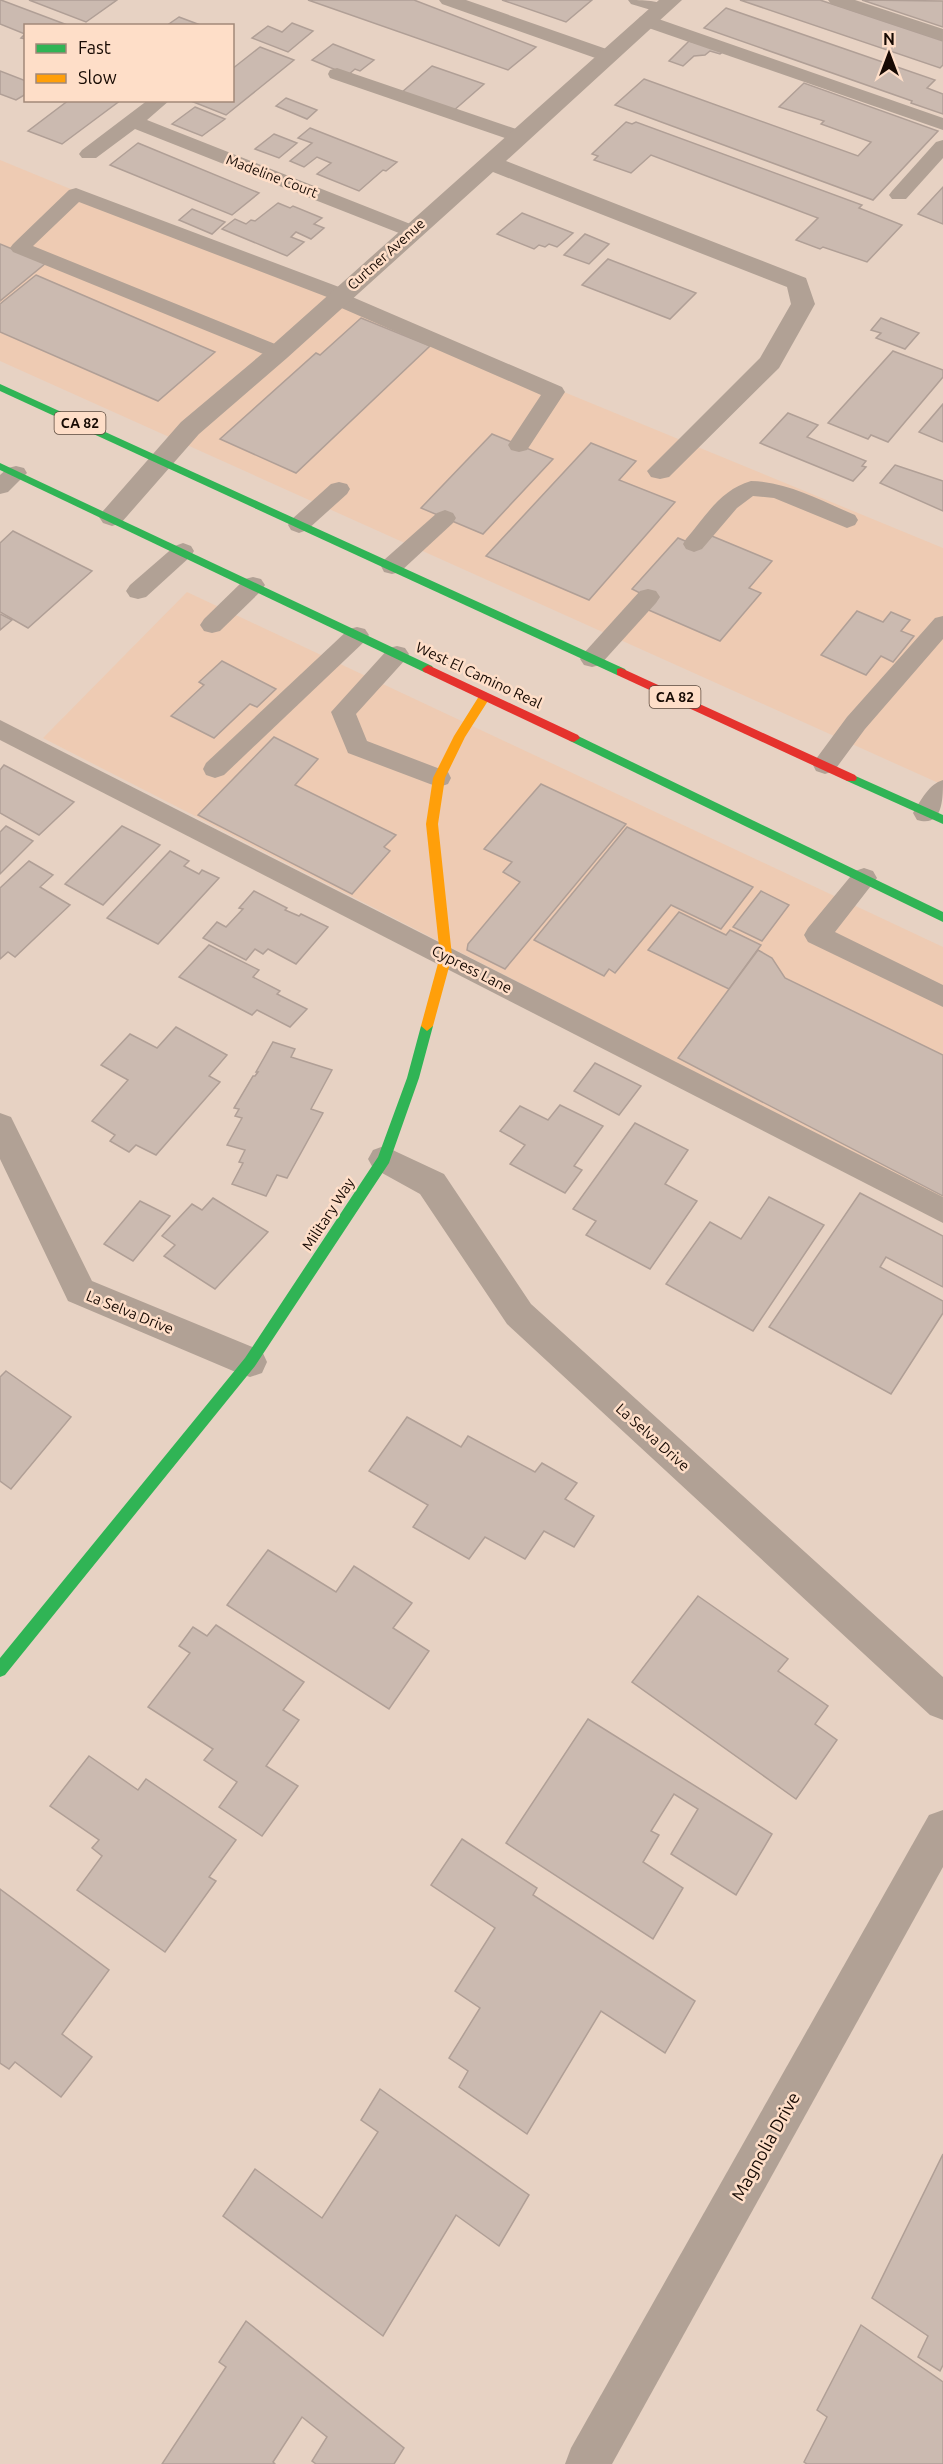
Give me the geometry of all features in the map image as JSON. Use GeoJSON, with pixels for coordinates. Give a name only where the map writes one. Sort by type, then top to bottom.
{"type":"FeatureCollection","features":[{"type":"Feature","properties":{"kind":"main road","name":"CA 82"},"geometry":{"type":"LineString","coordinates":[[0,387],[935,816]]}},
{"type":"Feature","properties":{"kind":"main road","name":"West El Camino Real"},"geometry":{"type":"LineString","coordinates":[[5,475],[112,517],[943,918]]}},
{"type":"Feature","properties":{"kind":"main road","name":"Military Way"},"geometry":{"type":"LineString","coordinates":[[0,1670],[250,1362],[384,1160],[413,1078],[446,956],[432,824],[439,778],[460,736],[485,696]]}},
{"type":"Feature","properties":{"kind":"street","name":"Curtner Avenue"},"geometry":{"type":"LineString","coordinates":[[112,517],[190,428],[278,353],[338,296],[660,10]]}},
{"type":"Feature","properties":{"kind":"street"},"geometry":{"type":"LineString","coordinates":[[489,162],[798,283],[803,304],[770,362],[660,471]]}},
{"type":"Feature","properties":{"kind":"street","name":"La Selva Drive"},"geometry":{"type":"LineString","coordinates":[[0,1126],[80,1291],[250,1362]]}},
{"type":"Feature","properties":{"kind":"street","name":"La Selva Drive"},"geometry":{"type":"LineString","coordinates":[[384,1160],[432,1184],[519,1314],[943,1702]]}},
{"type":"Feature","properties":{"kind":"street","name":"Magnolia Drive"},"geometry":{"type":"LineString","coordinates":[[587,2464],[943,1829]]}},
{"type":"Feature","properties":{"kind":"lane"},"geometry":{"type":"LineString","coordinates":[[448,0],[608,56]]}},
{"type":"Feature","properties":{"kind":"lane"},"geometry":{"type":"LineString","coordinates":[[637,0],[943,124]]}},
{"type":"Feature","properties":{"kind":"lane"},"geometry":{"type":"LineString","coordinates":[[837,0],[943,35]]}},
{"type":"Feature","properties":{"kind":"lane"},"geometry":{"type":"LineString","coordinates":[[337,74],[518,136]]}},
{"type":"Feature","properties":{"kind":"lane"},"geometry":{"type":"LineString","coordinates":[[90,154],[158,102]]}},
{"type":"Feature","properties":{"kind":"lane","name":"Madeline Court"},"geometry":{"type":"LineString","coordinates":[[133,121],[411,231]]}},
{"type":"Feature","properties":{"kind":"lane"},"geometry":{"type":"LineString","coordinates":[[899,195],[943,146]]}},
{"type":"Feature","properties":{"kind":"lane"},"geometry":{"type":"LineString","coordinates":[[278,353],[20,248],[76,194],[338,296],[555,392],[519,446]]}},
{"type":"Feature","properties":{"kind":"lane"},"geometry":{"type":"LineString","coordinates":[[694,544],[740,492],[756,487],[775,491],[847,520]]}},
{"type":"Feature","properties":{"kind":"lane"},"geometry":{"type":"LineString","coordinates":[[299,525],[339,489]]}},
{"type":"Feature","properties":{"kind":"lane"},"geometry":{"type":"LineString","coordinates":[[392,566],[446,518]]}},
{"type":"Feature","properties":{"kind":"lane"},"geometry":{"type":"LineString","coordinates":[[138,591],[183,551]]}},
{"type":"Feature","properties":{"kind":"lane"},"geometry":{"type":"LineString","coordinates":[[212,625],[253,585]]}},
{"type":"Feature","properties":{"kind":"lane"},"geometry":{"type":"LineString","coordinates":[[592,659],[648,597]]}},
{"type":"Feature","properties":{"kind":"lane"},"geometry":{"type":"LineString","coordinates":[[825,765],[856,723],[943,624]]}},
{"type":"Feature","properties":{"kind":"lane"},"geometry":{"type":"LineString","coordinates":[[215,769],[357,635]]}},
{"type":"Feature","properties":{"kind":"lane"},"geometry":{"type":"LineString","coordinates":[[397,654],[343,712],[357,747],[439,778]]}},
{"type":"Feature","properties":{"kind":"lane","name":"Cypress Lane"},"geometry":{"type":"LineString","coordinates":[[0,729],[943,1211]]}},
{"type":"Feature","properties":{"kind":"lane"},"geometry":{"type":"LineString","coordinates":[[935,816],[943,789]]}},
{"type":"Feature","properties":{"kind":"lane"},"geometry":{"type":"LineString","coordinates":[[864,878],[817,935],[943,998]]}},
{"type":"Feature","properties":{"kind":"shaded area"},"geometry":{"type":"Polygon","coordinates":[[[0,160],[943,548],[943,785],[0,361],[0,160]]]}},
{"type":"Feature","properties":{"kind":"shaded area"},"geometry":{"type":"Polygon","coordinates":[[[187,592],[943,947],[943,1200],[43,738],[187,592]]]}},
{"type":"Feature","properties":{"kind":"building"},"geometry":{"type":"Polygon","coordinates":[[[0,0],[65,24],[24,24],[24,34],[0,24],[0,0]]]}},
{"type":"Feature","properties":{"kind":"building"},"geometry":{"type":"Polygon","coordinates":[[[29,0],[117,0],[86,22],[29,0]]]}},
{"type":"Feature","properties":{"kind":"building"},"geometry":{"type":"Polygon","coordinates":[[[308,0],[414,0],[536,47],[508,70],[308,0]]]}},
{"type":"Feature","properties":{"kind":"building"},"geometry":{"type":"Polygon","coordinates":[[[502,0],[592,0],[566,22],[502,0]]]}},
{"type":"Feature","properties":{"kind":"building"},"geometry":{"type":"Polygon","coordinates":[[[740,0],[820,0],[943,41],[943,65],[940,68],[740,0]]]}},
{"type":"Feature","properties":{"kind":"building"},"geometry":{"type":"Polygon","coordinates":[[[862,0],[943,1],[943,27],[862,0]]]}},
{"type":"Feature","properties":{"kind":"building"},"geometry":{"type":"Polygon","coordinates":[[[726,8],[935,80],[927,88],[943,94],[943,114],[704,28],[726,8]]]}},
{"type":"Feature","properties":{"kind":"building"},"geometry":{"type":"Polygon","coordinates":[[[179,17],[198,24],[169,24],[179,17]]]}},
{"type":"Feature","properties":{"kind":"building"},"geometry":{"type":"Polygon","coordinates":[[[292,23],[313,31],[288,52],[252,38],[268,26],[282,32],[292,23]]]}},
{"type":"Feature","properties":{"kind":"building"},"geometry":{"type":"Polygon","coordinates":[[[689,41],[724,51],[720,54],[710,51],[705,55],[694,56],[683,66],[669,61],[689,41]]]}},
{"type":"Feature","properties":{"kind":"building"},"geometry":{"type":"Polygon","coordinates":[[[333,44],[374,60],[360,71],[355,69],[348,75],[312,60],[333,44]]]}},
{"type":"Feature","properties":{"kind":"building"},"geometry":{"type":"Polygon","coordinates":[[[260,47],[294,60],[226,115],[194,102],[234,102],[234,67],[260,47]]]}},
{"type":"Feature","properties":{"kind":"building"},"geometry":{"type":"Polygon","coordinates":[[[432,66],[484,84],[452,112],[401,93],[432,66]]]}},
{"type":"Feature","properties":{"kind":"building"},"geometry":{"type":"Polygon","coordinates":[[[0,71],[24,80],[24,95],[16,100],[0,94],[0,71]]]}},
{"type":"Feature","properties":{"kind":"building"},"geometry":{"type":"Polygon","coordinates":[[[644,79],[858,156],[871,142],[821,124],[824,121],[779,107],[804,83],[938,131],[873,200],[615,105],[644,79]]]}},
{"type":"Feature","properties":{"kind":"building"},"geometry":{"type":"Polygon","coordinates":[[[286,98],[317,110],[307,119],[276,106],[286,98]]]}},
{"type":"Feature","properties":{"kind":"building"},"geometry":{"type":"Polygon","coordinates":[[[66,102],[118,102],[62,144],[28,131],[66,102]]]}},
{"type":"Feature","properties":{"kind":"building"},"geometry":{"type":"Polygon","coordinates":[[[195,107],[225,119],[202,136],[172,124],[195,107]]]}},
{"type":"Feature","properties":{"kind":"building"},"geometry":{"type":"Polygon","coordinates":[[[626,122],[632,124],[636,122],[862,205],[859,208],[902,225],[867,262],[823,247],[820,249],[796,240],[818,218],[651,155],[631,173],[594,160],[598,156],[592,154],[626,122]]]}},
{"type":"Feature","properties":{"kind":"building"},"geometry":{"type":"Polygon","coordinates":[[[310,128],[397,162],[386,171],[383,170],[359,191],[317,174],[331,163],[317,157],[304,167],[290,161],[312,143],[298,138],[310,128]]]}},
{"type":"Feature","properties":{"kind":"building"},"geometry":{"type":"Polygon","coordinates":[[[274,134],[297,143],[279,158],[255,149],[274,134]]]}},
{"type":"Feature","properties":{"kind":"building"},"geometry":{"type":"Polygon","coordinates":[[[138,143],[259,193],[232,215],[110,165],[138,143]]]}},
{"type":"Feature","properties":{"kind":"building"},"geometry":{"type":"Polygon","coordinates":[[[943,187],[943,224],[918,214],[943,187]]]}},
{"type":"Feature","properties":{"kind":"building"},"geometry":{"type":"Polygon","coordinates":[[[278,203],[290,208],[293,206],[322,218],[314,224],[324,228],[311,239],[296,232],[291,237],[304,242],[287,256],[222,229],[235,219],[246,224],[251,220],[255,221],[278,203]]]}},
{"type":"Feature","properties":{"kind":"building"},"geometry":{"type":"Polygon","coordinates":[[[192,209],[225,222],[212,234],[179,220],[192,209]]]}},
{"type":"Feature","properties":{"kind":"building"},"geometry":{"type":"Polygon","coordinates":[[[522,213],[573,233],[557,247],[549,244],[545,247],[539,245],[534,249],[497,234],[522,213]]]}},
{"type":"Feature","properties":{"kind":"building"},"geometry":{"type":"Polygon","coordinates":[[[585,234],[609,244],[589,264],[564,255],[585,234]]]}},
{"type":"Feature","properties":{"kind":"building"},"geometry":{"type":"Polygon","coordinates":[[[0,244],[46,263],[0,301],[0,244]]]}},
{"type":"Feature","properties":{"kind":"building"},"geometry":{"type":"Polygon","coordinates":[[[608,259],[696,293],[670,319],[582,285],[608,259]]]}},
{"type":"Feature","properties":{"kind":"building"},"geometry":{"type":"Polygon","coordinates":[[[36,275],[215,352],[158,401],[0,332],[0,304],[36,275]]]}},
{"type":"Feature","properties":{"kind":"building"},"geometry":{"type":"Polygon","coordinates":[[[361,318],[430,346],[296,473],[220,439],[316,353],[320,355],[361,318]]]}},
{"type":"Feature","properties":{"kind":"building"},"geometry":{"type":"Polygon","coordinates":[[[881,318],[919,333],[905,349],[876,338],[881,333],[871,330],[881,318]]]}},
{"type":"Feature","properties":{"kind":"building"},"geometry":{"type":"Polygon","coordinates":[[[893,351],[943,370],[943,377],[888,442],[871,435],[868,439],[828,423],[893,351]]]}},
{"type":"Feature","properties":{"kind":"building"},"geometry":{"type":"Polygon","coordinates":[[[943,404],[943,442],[919,432],[943,404]]]}},
{"type":"Feature","properties":{"kind":"building"},"geometry":{"type":"Polygon","coordinates":[[[788,413],[818,425],[807,437],[866,461],[862,466],[866,467],[853,481],[760,443],[788,413]]]}},
{"type":"Feature","properties":{"kind":"building"},"geometry":{"type":"Polygon","coordinates":[[[492,434],[553,459],[483,534],[421,508],[492,434]]]}},
{"type":"Feature","properties":{"kind":"building"},"geometry":{"type":"Polygon","coordinates":[[[591,443],[636,461],[619,480],[675,502],[589,600],[486,556],[591,443]]]}},
{"type":"Feature","properties":{"kind":"building"},"geometry":{"type":"Polygon","coordinates":[[[895,465],[943,481],[943,511],[880,483],[895,465]]]}},
{"type":"Feature","properties":{"kind":"building"},"geometry":{"type":"Polygon","coordinates":[[[13,531],[92,571],[28,628],[0,612],[0,543],[13,531]]]}},
{"type":"Feature","properties":{"kind":"building"},"geometry":{"type":"Polygon","coordinates":[[[707,534],[772,561],[749,588],[761,593],[720,641],[644,608],[648,597],[632,589],[678,538],[697,546],[707,534]]]}},
{"type":"Feature","properties":{"kind":"building"},"geometry":{"type":"Polygon","coordinates":[[[857,611],[883,622],[891,612],[910,620],[901,631],[914,636],[893,662],[881,656],[866,675],[821,655],[857,611]]]}},
{"type":"Feature","properties":{"kind":"building"},"geometry":{"type":"Polygon","coordinates":[[[0,614],[12,620],[0,630],[0,614]]]}},
{"type":"Feature","properties":{"kind":"building"},"geometry":{"type":"Polygon","coordinates":[[[222,661],[276,689],[257,707],[250,704],[214,738],[171,716],[204,685],[199,682],[222,661]]]}},
{"type":"Feature","properties":{"kind":"building"},"geometry":{"type":"Polygon","coordinates":[[[274,737],[318,759],[295,785],[396,835],[384,847],[390,851],[352,894],[198,815],[274,737]]]}},
{"type":"Feature","properties":{"kind":"building"},"geometry":{"type":"Polygon","coordinates":[[[4,765],[74,802],[39,835],[0,813],[0,770],[4,765]]]}},
{"type":"Feature","properties":{"kind":"building"},"geometry":{"type":"Polygon","coordinates":[[[541,784],[626,824],[505,969],[467,950],[468,944],[520,882],[503,872],[512,862],[484,849],[541,784]]]}},
{"type":"Feature","properties":{"kind":"building"},"geometry":{"type":"Polygon","coordinates":[[[6,826],[33,841],[0,874],[0,832],[6,826]]]}},
{"type":"Feature","properties":{"kind":"building"},"geometry":{"type":"Polygon","coordinates":[[[122,826],[160,845],[103,905],[65,884],[122,826]]]}},
{"type":"Feature","properties":{"kind":"building"},"geometry":{"type":"Polygon","coordinates":[[[627,827],[753,887],[721,929],[671,905],[615,973],[609,969],[604,976],[534,940],[627,827]]]}},
{"type":"Feature","properties":{"kind":"building"},"geometry":{"type":"Polygon","coordinates":[[[170,851],[189,861],[184,866],[199,874],[202,870],[219,878],[158,944],[107,918],[170,851]]]}},
{"type":"Feature","properties":{"kind":"building"},"geometry":{"type":"Polygon","coordinates":[[[29,861],[53,875],[40,887],[70,905],[15,957],[8,952],[0,959],[0,888],[29,861]]]}},
{"type":"Feature","properties":{"kind":"building"},"geometry":{"type":"Polygon","coordinates":[[[254,891],[287,908],[285,910],[299,916],[301,914],[328,927],[296,964],[268,949],[263,954],[255,949],[246,960],[203,938],[217,922],[226,927],[243,909],[239,908],[254,891]]]}},
{"type":"Feature","properties":{"kind":"building"},"geometry":{"type":"Polygon","coordinates":[[[761,891],[789,905],[762,941],[733,927],[761,891]]]}},
{"type":"Feature","properties":{"kind":"building"},"geometry":{"type":"Polygon","coordinates":[[[679,912],[726,935],[730,930],[761,945],[729,989],[648,950],[679,912]]]}},
{"type":"Feature","properties":{"kind":"building"},"geometry":{"type":"Polygon","coordinates":[[[209,945],[259,970],[253,977],[280,991],[277,994],[307,1009],[290,1027],[257,1010],[252,1015],[179,977],[209,945]]]}},
{"type":"Feature","properties":{"kind":"building"},"geometry":{"type":"Polygon","coordinates":[[[758,950],[772,958],[785,978],[943,1055],[943,1196],[678,1058],[758,950]]]}},
{"type":"Feature","properties":{"kind":"building"},"geometry":{"type":"Polygon","coordinates":[[[176,1027],[227,1055],[209,1076],[220,1082],[156,1155],[136,1145],[129,1152],[110,1141],[115,1135],[92,1121],[128,1080],[101,1065],[130,1034],[157,1048],[176,1027]]]}},
{"type":"Feature","properties":{"kind":"building"},"geometry":{"type":"Polygon","coordinates":[[[273,1042],[295,1049],[291,1057],[332,1070],[311,1109],[323,1113],[287,1178],[277,1175],[266,1196],[232,1184],[243,1163],[239,1162],[245,1150],[227,1145],[242,1118],[235,1116],[239,1109],[234,1108],[253,1076],[258,1072],[256,1072],[273,1042]]]}},
{"type":"Feature","properties":{"kind":"building"},"geometry":{"type":"Polygon","coordinates":[[[595,1063],[641,1086],[619,1115],[574,1091],[595,1063]]]}},
{"type":"Feature","properties":{"kind":"building"},"geometry":{"type":"Polygon","coordinates":[[[560,1105],[603,1126],[574,1166],[582,1170],[565,1193],[510,1164],[525,1145],[500,1131],[520,1106],[548,1120],[560,1105]]]}},
{"type":"Feature","properties":{"kind":"building"},"geometry":{"type":"Polygon","coordinates":[[[635,1123],[688,1150],[665,1184],[697,1201],[650,1269],[586,1235],[596,1221],[573,1209],[635,1123]]]}},
{"type":"Feature","properties":{"kind":"building"},"geometry":{"type":"Polygon","coordinates":[[[860,1193],[943,1236],[943,1287],[886,1257],[880,1267],[943,1301],[943,1313],[891,1394],[769,1327],[860,1193]]]}},
{"type":"Feature","properties":{"kind":"building"},"geometry":{"type":"Polygon","coordinates":[[[769,1197],[824,1225],[753,1331],[666,1284],[710,1222],[741,1239],[769,1197]]]}},
{"type":"Feature","properties":{"kind":"building"},"geometry":{"type":"Polygon","coordinates":[[[213,1198],[268,1232],[215,1289],[164,1256],[175,1245],[162,1236],[192,1204],[202,1210],[213,1198]]]}},
{"type":"Feature","properties":{"kind":"building"},"geometry":{"type":"Polygon","coordinates":[[[140,1201],[170,1216],[133,1261],[104,1244],[140,1201]]]}},
{"type":"Feature","properties":{"kind":"building"},"geometry":{"type":"Polygon","coordinates":[[[6,1371],[71,1417],[11,1489],[0,1481],[0,1377],[6,1371]]]}},
{"type":"Feature","properties":{"kind":"building"},"geometry":{"type":"Polygon","coordinates":[[[407,1417],[461,1447],[468,1436],[535,1472],[542,1463],[577,1483],[565,1499],[594,1516],[574,1547],[544,1531],[525,1559],[485,1537],[469,1559],[413,1527],[428,1505],[369,1471],[407,1417]]]}},
{"type":"Feature","properties":{"kind":"building"},"geometry":{"type":"Polygon","coordinates":[[[268,1550],[336,1592],[354,1566],[412,1603],[393,1628],[429,1651],[389,1709],[227,1605],[268,1550]]]}},
{"type":"Feature","properties":{"kind":"building"},"geometry":{"type":"Polygon","coordinates":[[[698,1596],[788,1659],[778,1671],[828,1706],[815,1724],[837,1740],[796,1799],[632,1682],[698,1596]]]}},
{"type":"Feature","properties":{"kind":"building"},"geometry":{"type":"Polygon","coordinates":[[[216,1625],[304,1682],[283,1710],[299,1720],[266,1766],[298,1786],[262,1836],[219,1807],[237,1782],[204,1760],[213,1749],[148,1707],[190,1653],[179,1646],[193,1627],[207,1636],[216,1625]]]}},
{"type":"Feature","properties":{"kind":"building"},"geometry":{"type":"Polygon","coordinates":[[[588,1719],[772,1834],[736,1895],[671,1854],[698,1809],[674,1794],[651,1831],[659,1835],[643,1862],[683,1888],[653,1939],[506,1843],[588,1719]]]}},
{"type":"Feature","properties":{"kind":"building"},"geometry":{"type":"Polygon","coordinates":[[[89,1756],[138,1790],[146,1779],[236,1840],[209,1877],[216,1881],[165,1952],[77,1890],[102,1856],[92,1848],[99,1840],[50,1806],[89,1756]]]}},
{"type":"Feature","properties":{"kind":"building"},"geometry":{"type":"Polygon","coordinates":[[[462,1839],[537,1888],[533,1895],[695,2001],[665,2053],[601,2011],[527,2134],[459,2087],[468,2071],[449,2058],[480,2008],[455,1991],[495,1928],[431,1885],[462,1839]]]}},
{"type":"Feature","properties":{"kind":"building"},"geometry":{"type":"Polygon","coordinates":[[[0,1889],[109,1970],[62,2034],[92,2057],[61,2097],[15,2062],[9,2069],[0,2063],[0,1889]]]}},
{"type":"Feature","properties":{"kind":"building"},"geometry":{"type":"Polygon","coordinates":[[[380,2089],[529,2195],[499,2246],[456,2215],[383,2336],[223,2216],[255,2169],[322,2218],[378,2132],[361,2120],[380,2089]]]}},
{"type":"Feature","properties":{"kind":"building"},"geometry":{"type":"Polygon","coordinates":[[[943,2154],[943,2365],[940,2371],[918,2357],[928,2336],[872,2298],[943,2154]]]}},
{"type":"Feature","properties":{"kind":"building"},"geometry":{"type":"Polygon","coordinates":[[[246,2321],[404,2448],[394,2464],[316,2464],[312,2461],[327,2437],[302,2417],[273,2462],[275,2464],[162,2464],[226,2367],[219,2362],[246,2321]]]}},
{"type":"Feature","properties":{"kind":"building"},"geometry":{"type":"Polygon","coordinates":[[[861,2325],[943,2382],[943,2464],[807,2464],[804,2462],[827,2417],[817,2410],[861,2325]]]}},
{"type":"Feature","properties":{"kind":"traffic: fast"},"geometry":{"type":"LineString","coordinates":[[0,387],[621,672]]}},
{"type":"Feature","properties":{"kind":"traffic: fast"},"geometry":{"type":"LineString","coordinates":[[0,466],[428,669]]}},
{"type":"Feature","properties":{"kind":"traffic: fast"},"geometry":{"type":"LineString","coordinates":[[574,738],[943,917]]}},
{"type":"Feature","properties":{"kind":"traffic: fast"},"geometry":{"type":"LineString","coordinates":[[851,778],[943,820]]}},
{"type":"Feature","properties":{"kind":"traffic: fast"},"geometry":{"type":"LineString","coordinates":[[0,1670],[250,1362],[384,1159],[413,1078],[427,1026]]}},
{"type":"Feature","properties":{"kind":"traffic: slow"},"geometry":{"type":"LineString","coordinates":[[427,1026],[446,956],[432,824],[439,778],[460,736],[485,696]]}},
{"type":"Feature","properties":{"kind":"traffic: jam"},"geometry":{"type":"LineString","coordinates":[[428,669],[574,738]]}},
{"type":"Feature","properties":{"kind":"traffic: jam"},"geometry":{"type":"LineString","coordinates":[[621,672],[851,778]]}}]}
